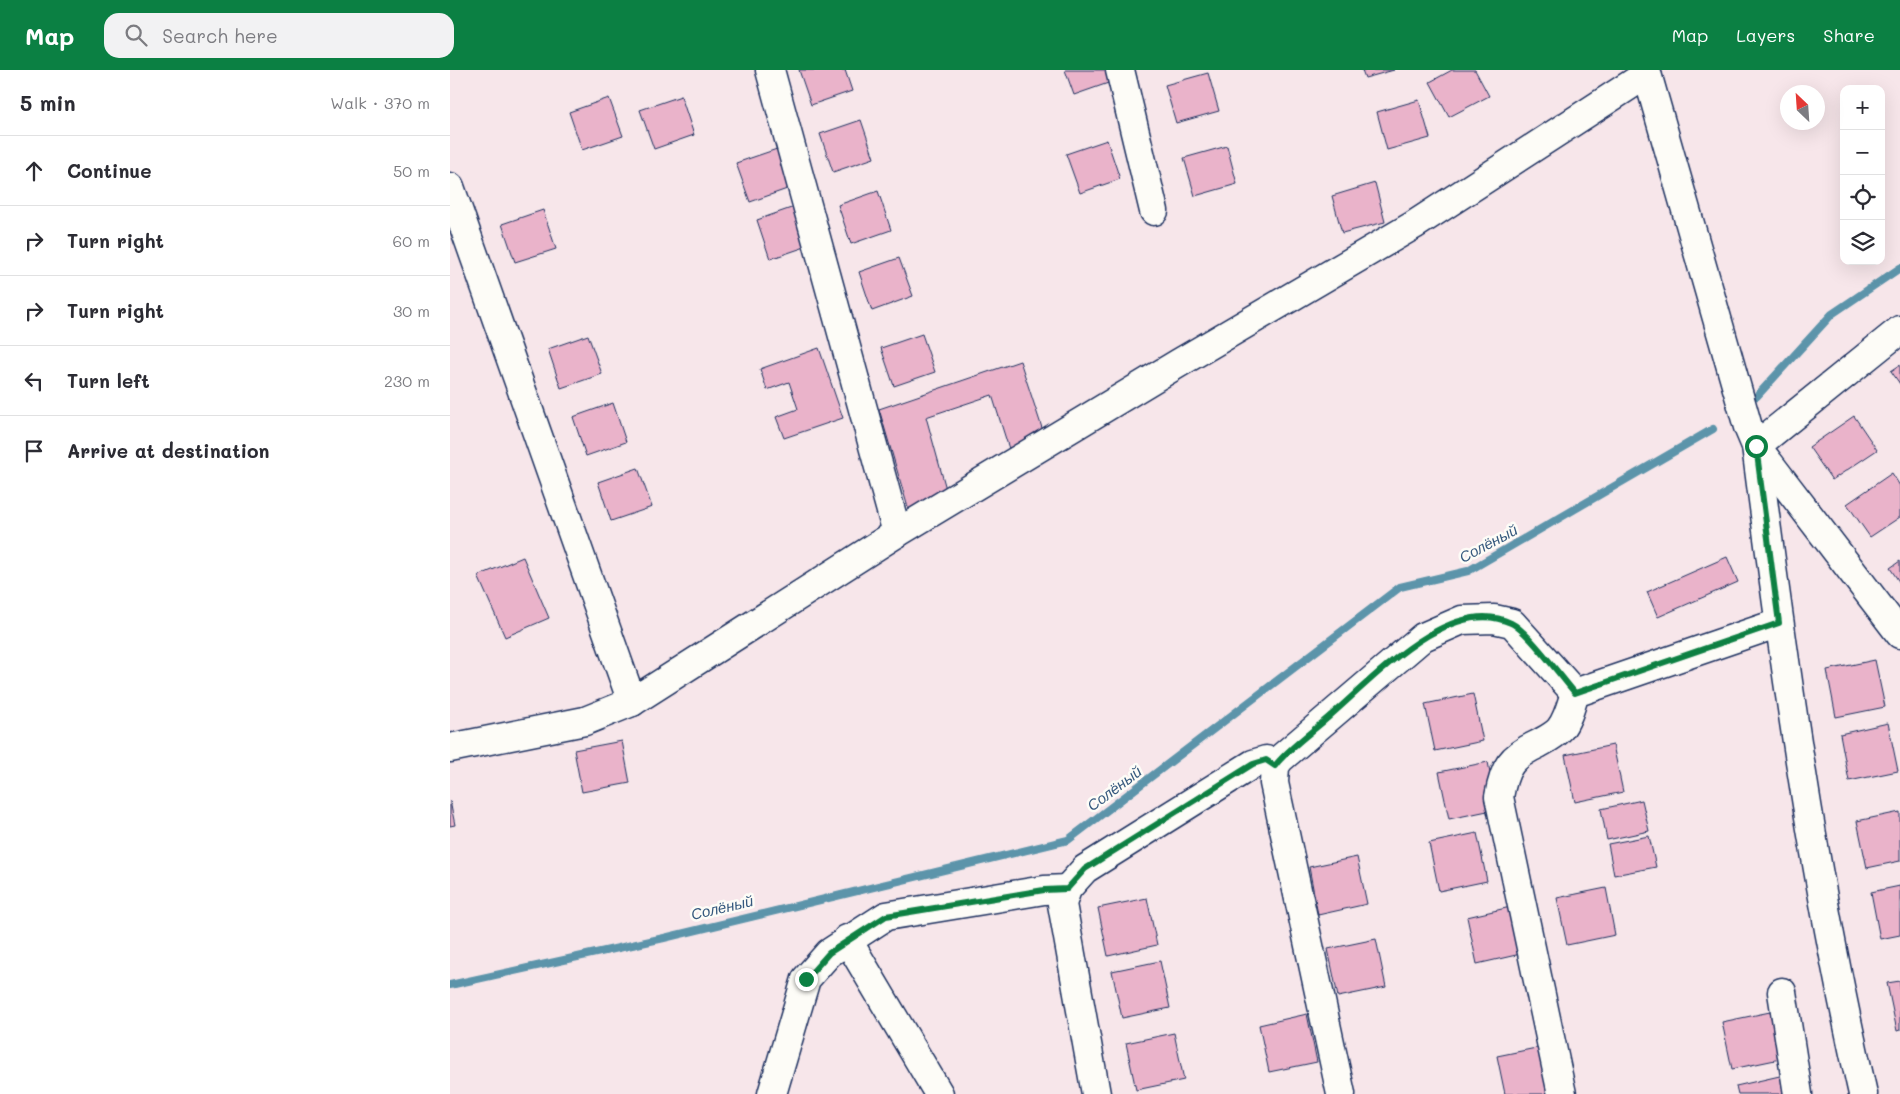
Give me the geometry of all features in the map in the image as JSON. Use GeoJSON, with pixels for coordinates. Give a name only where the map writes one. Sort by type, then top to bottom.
{"type":"FeatureCollection","features":[{"type":"Feature","properties":{"kind":"street"},"geometry":{"type":"LineString","coordinates":[[770,70],[897,533]]}},
{"type":"Feature","properties":{"kind":"street"},"geometry":{"type":"LineString","coordinates":[[1120,70],[1154,211]]}},
{"type":"Feature","properties":{"kind":"street"},"geometry":{"type":"LineString","coordinates":[[450,748],[585,721],[632,702],[897,533],[1179,363],[1414,225],[1647,72],[1748,427],[1756,446],[1900,634]]}},
{"type":"Feature","properties":{"kind":"street"},"geometry":{"type":"LineString","coordinates":[[450,187],[632,702]]}},
{"type":"Feature","properties":{"kind":"street"},"geometry":{"type":"LineString","coordinates":[[1756,446],[1900,330]]}},
{"type":"Feature","properties":{"kind":"street"},"geometry":{"type":"LineString","coordinates":[[1756,446],[1779,623],[1817,874],[1863,1094]]}},
{"type":"Feature","properties":{"kind":"street"},"geometry":{"type":"LineString","coordinates":[[1342,1094],[1274,783],[1275,766],[1280,759],[1423,637],[1462,620],[1494,619],[1512,623],[1575,693]]}},
{"type":"Feature","properties":{"kind":"street"},"geometry":{"type":"LineString","coordinates":[[1562,1094],[1499,797],[1506,768],[1511,761],[1527,749],[1547,739],[1560,729],[1575,693],[1779,623]]}},
{"type":"Feature","properties":{"kind":"street"},"geometry":{"type":"LineString","coordinates":[[1096,1094],[1062,904],[1067,889],[1085,869],[1253,764],[1266,760],[1275,766]]}},
{"type":"Feature","properties":{"kind":"street"},"geometry":{"type":"LineString","coordinates":[[772,1094],[806,979],[829,953],[847,939],[886,916],[1044,890],[1067,889]]}},
{"type":"Feature","properties":{"kind":"street"},"geometry":{"type":"LineString","coordinates":[[847,939],[938,1094]]}},
{"type":"Feature","properties":{"kind":"street"},"geometry":{"type":"LineString","coordinates":[[1782,992],[1798,1094]]}},
{"type":"Feature","properties":{"kind":"building"},"geometry":{"type":"Polygon","coordinates":[[[799,70],[845,70],[852,91],[811,105],[799,70]]]}},
{"type":"Feature","properties":{"kind":"building"},"geometry":{"type":"Polygon","coordinates":[[[1065,70],[1111,70],[1114,81],[1074,95],[1065,70]]]}},
{"type":"Feature","properties":{"kind":"building"},"geometry":{"type":"Polygon","coordinates":[[[1362,70],[1394,70],[1365,78],[1362,70]]]}},
{"type":"Feature","properties":{"kind":"building"},"geometry":{"type":"Polygon","coordinates":[[[1452,70],[1475,70],[1489,96],[1449,117],[1430,82],[1452,70]]]}},
{"type":"Feature","properties":{"kind":"building"},"geometry":{"type":"Polygon","coordinates":[[[1208,73],[1219,111],[1176,123],[1165,85],[1208,73]]]}},
{"type":"Feature","properties":{"kind":"building"},"geometry":{"type":"Polygon","coordinates":[[[681,96],[694,135],[654,149],[640,110],[681,96]]]}},
{"type":"Feature","properties":{"kind":"building"},"geometry":{"type":"Polygon","coordinates":[[[609,98],[623,136],[582,150],[569,112],[609,98]]]}},
{"type":"Feature","properties":{"kind":"building"},"geometry":{"type":"Polygon","coordinates":[[[1419,100],[1430,138],[1387,150],[1377,112],[1419,100]]]}},
{"type":"Feature","properties":{"kind":"building"},"geometry":{"type":"Polygon","coordinates":[[[861,120],[874,158],[833,172],[820,134],[861,120]]]}},
{"type":"Feature","properties":{"kind":"building"},"geometry":{"type":"Polygon","coordinates":[[[1107,140],[1120,179],[1080,193],[1066,154],[1107,140]]]}},
{"type":"Feature","properties":{"kind":"building"},"geometry":{"type":"Polygon","coordinates":[[[1227,146],[1237,184],[1195,196],[1184,158],[1227,146]]]}},
{"type":"Feature","properties":{"kind":"building"},"geometry":{"type":"Polygon","coordinates":[[[777,149],[790,188],[750,202],[736,163],[777,149]]]}},
{"type":"Feature","properties":{"kind":"building"},"geometry":{"type":"Polygon","coordinates":[[[1375,183],[1385,222],[1342,233],[1332,196],[1375,183]]]}},
{"type":"Feature","properties":{"kind":"building"},"geometry":{"type":"Polygon","coordinates":[[[878,191],[891,230],[851,244],[838,205],[878,191]]]}},
{"type":"Feature","properties":{"kind":"building"},"geometry":{"type":"Polygon","coordinates":[[[797,206],[811,245],[770,259],[757,220],[797,206]]]}},
{"type":"Feature","properties":{"kind":"building"},"geometry":{"type":"Polygon","coordinates":[[[543,210],[556,249],[515,262],[502,224],[543,210]]]}},
{"type":"Feature","properties":{"kind":"building"},"geometry":{"type":"Polygon","coordinates":[[[899,258],[913,296],[872,311],[859,272],[899,258]]]}},
{"type":"Feature","properties":{"kind":"building"},"geometry":{"type":"Polygon","coordinates":[[[922,334],[935,372],[894,386],[881,348],[922,334]]]}},
{"type":"Feature","properties":{"kind":"building"},"geometry":{"type":"Polygon","coordinates":[[[588,335],[602,374],[561,388],[548,349],[588,335]]]}},
{"type":"Feature","properties":{"kind":"building"},"geometry":{"type":"Polygon","coordinates":[[[819,348],[843,418],[784,438],[776,417],[798,409],[789,382],[767,390],[760,369],[819,348]]]}},
{"type":"Feature","properties":{"kind":"building"},"geometry":{"type":"Polygon","coordinates":[[[1020,361],[1043,431],[1010,452],[992,395],[926,417],[946,489],[909,511],[879,409],[1020,361]]]}},
{"type":"Feature","properties":{"kind":"building"},"geometry":{"type":"Polygon","coordinates":[[[1900,365],[1900,384],[1891,371],[1900,365]]]}},
{"type":"Feature","properties":{"kind":"building"},"geometry":{"type":"Polygon","coordinates":[[[613,403],[626,442],[586,456],[573,417],[613,403]]]}},
{"type":"Feature","properties":{"kind":"building"},"geometry":{"type":"Polygon","coordinates":[[[1854,416],[1877,450],[1832,480],[1809,447],[1854,416]]]}},
{"type":"Feature","properties":{"kind":"building"},"geometry":{"type":"Polygon","coordinates":[[[638,468],[652,507],[611,521],[598,482],[638,468]]]}},
{"type":"Feature","properties":{"kind":"building"},"geometry":{"type":"Polygon","coordinates":[[[1892,473],[1900,486],[1900,517],[1870,537],[1847,504],[1892,473]]]}},
{"type":"Feature","properties":{"kind":"building"},"geometry":{"type":"Polygon","coordinates":[[[523,557],[549,618],[505,637],[478,576],[523,557]]]}},
{"type":"Feature","properties":{"kind":"building"},"geometry":{"type":"Polygon","coordinates":[[[1727,557],[1738,582],[1658,617],[1647,592],[1727,557]]]}},
{"type":"Feature","properties":{"kind":"building"},"geometry":{"type":"Polygon","coordinates":[[[1900,561],[1900,583],[1890,568],[1900,561]]]}},
{"type":"Feature","properties":{"kind":"building"},"geometry":{"type":"Polygon","coordinates":[[[1875,660],[1885,707],[1836,717],[1827,670],[1875,660]]]}},
{"type":"Feature","properties":{"kind":"building"},"geometry":{"type":"Polygon","coordinates":[[[1473,694],[1483,741],[1435,751],[1425,704],[1473,694]]]}},
{"type":"Feature","properties":{"kind":"building"},"geometry":{"type":"Polygon","coordinates":[[[1888,723],[1898,771],[1849,781],[1840,734],[1888,723]]]}},
{"type":"Feature","properties":{"kind":"building"},"geometry":{"type":"Polygon","coordinates":[[[622,741],[630,783],[582,792],[574,750],[622,741]]]}},
{"type":"Feature","properties":{"kind":"building"},"geometry":{"type":"Polygon","coordinates":[[[1613,745],[1623,792],[1575,802],[1565,755],[1613,745]]]}},
{"type":"Feature","properties":{"kind":"building"},"geometry":{"type":"Polygon","coordinates":[[[1488,762],[1497,809],[1449,819],[1439,772],[1488,762]]]}},
{"type":"Feature","properties":{"kind":"building"},"geometry":{"type":"Polygon","coordinates":[[[1642,800],[1649,831],[1607,840],[1601,809],[1642,800]]]}},
{"type":"Feature","properties":{"kind":"building"},"geometry":{"type":"Polygon","coordinates":[[[450,801],[455,825],[450,826],[450,801]]]}},
{"type":"Feature","properties":{"kind":"building"},"geometry":{"type":"Polygon","coordinates":[[[1900,812],[1900,861],[1867,868],[1857,821],[1900,812]]]}},
{"type":"Feature","properties":{"kind":"building"},"geometry":{"type":"Polygon","coordinates":[[[1477,833],[1487,881],[1439,891],[1429,843],[1477,833]]]}},
{"type":"Feature","properties":{"kind":"building"},"geometry":{"type":"Polygon","coordinates":[[[1649,836],[1656,867],[1614,875],[1608,844],[1649,836]]]}},
{"type":"Feature","properties":{"kind":"building"},"geometry":{"type":"Polygon","coordinates":[[[1357,857],[1367,904],[1318,915],[1309,867],[1357,857]]]}},
{"type":"Feature","properties":{"kind":"building"},"geometry":{"type":"Polygon","coordinates":[[[1900,886],[1900,935],[1880,939],[1871,892],[1900,886]]]}},
{"type":"Feature","properties":{"kind":"building"},"geometry":{"type":"Polygon","coordinates":[[[1606,888],[1615,935],[1567,945],[1557,898],[1606,888]]]}},
{"type":"Feature","properties":{"kind":"building"},"geometry":{"type":"Polygon","coordinates":[[[1147,898],[1157,945],[1108,956],[1098,908],[1147,898]]]}},
{"type":"Feature","properties":{"kind":"building"},"geometry":{"type":"Polygon","coordinates":[[[1515,906],[1525,953],[1477,964],[1467,917],[1515,906]]]}},
{"type":"Feature","properties":{"kind":"building"},"geometry":{"type":"Polygon","coordinates":[[[1376,939],[1386,987],[1338,997],[1328,949],[1376,939]]]}},
{"type":"Feature","properties":{"kind":"building"},"geometry":{"type":"Polygon","coordinates":[[[1160,961],[1170,1008],[1122,1018],[1112,971],[1160,961]]]}},
{"type":"Feature","properties":{"kind":"building"},"geometry":{"type":"Polygon","coordinates":[[[1900,981],[1900,1030],[1897,1031],[1887,983],[1900,981]]]}},
{"type":"Feature","properties":{"kind":"building"},"geometry":{"type":"Polygon","coordinates":[[[1770,1012],[1780,1059],[1732,1069],[1722,1022],[1770,1012]]]}},
{"type":"Feature","properties":{"kind":"building"},"geometry":{"type":"Polygon","coordinates":[[[1307,1014],[1317,1062],[1269,1072],[1259,1025],[1307,1014]]]}},
{"type":"Feature","properties":{"kind":"building"},"geometry":{"type":"Polygon","coordinates":[[[1174,1033],[1184,1080],[1136,1090],[1126,1043],[1174,1033]]]}},
{"type":"Feature","properties":{"kind":"building"},"geometry":{"type":"Polygon","coordinates":[[[1546,1046],[1552,1094],[1505,1094],[1497,1056],[1546,1046]]]}},
{"type":"Feature","properties":{"kind":"building"},"geometry":{"type":"Polygon","coordinates":[[[1784,1075],[1788,1094],[1738,1094],[1736,1086],[1784,1075]]]}},
{"type":"Feature","properties":{"kind":"waterway","name":"Солёный"},"geometry":{"type":"LineString","coordinates":[[1757,396],[1832,314],[1900,268]]}},
{"type":"Feature","properties":{"kind":"waterway","name":"Солёный"},"geometry":{"type":"LineString","coordinates":[[450,985],[664,938],[1068,840],[1400,587],[1468,571],[1713,429]]}},
{"type":"Feature","properties":{"kind":"route"},"geometry":{"type":"LineString","coordinates":[[806,979],[829,953],[847,939],[886,916],[1044,890],[1067,889],[1085,869],[1253,764],[1266,760],[1275,766],[1280,759],[1423,637],[1450,624],[1462,620],[1494,619],[1512,623],[1528,638],[1575,693],[1779,623],[1756,446]]}}]}
